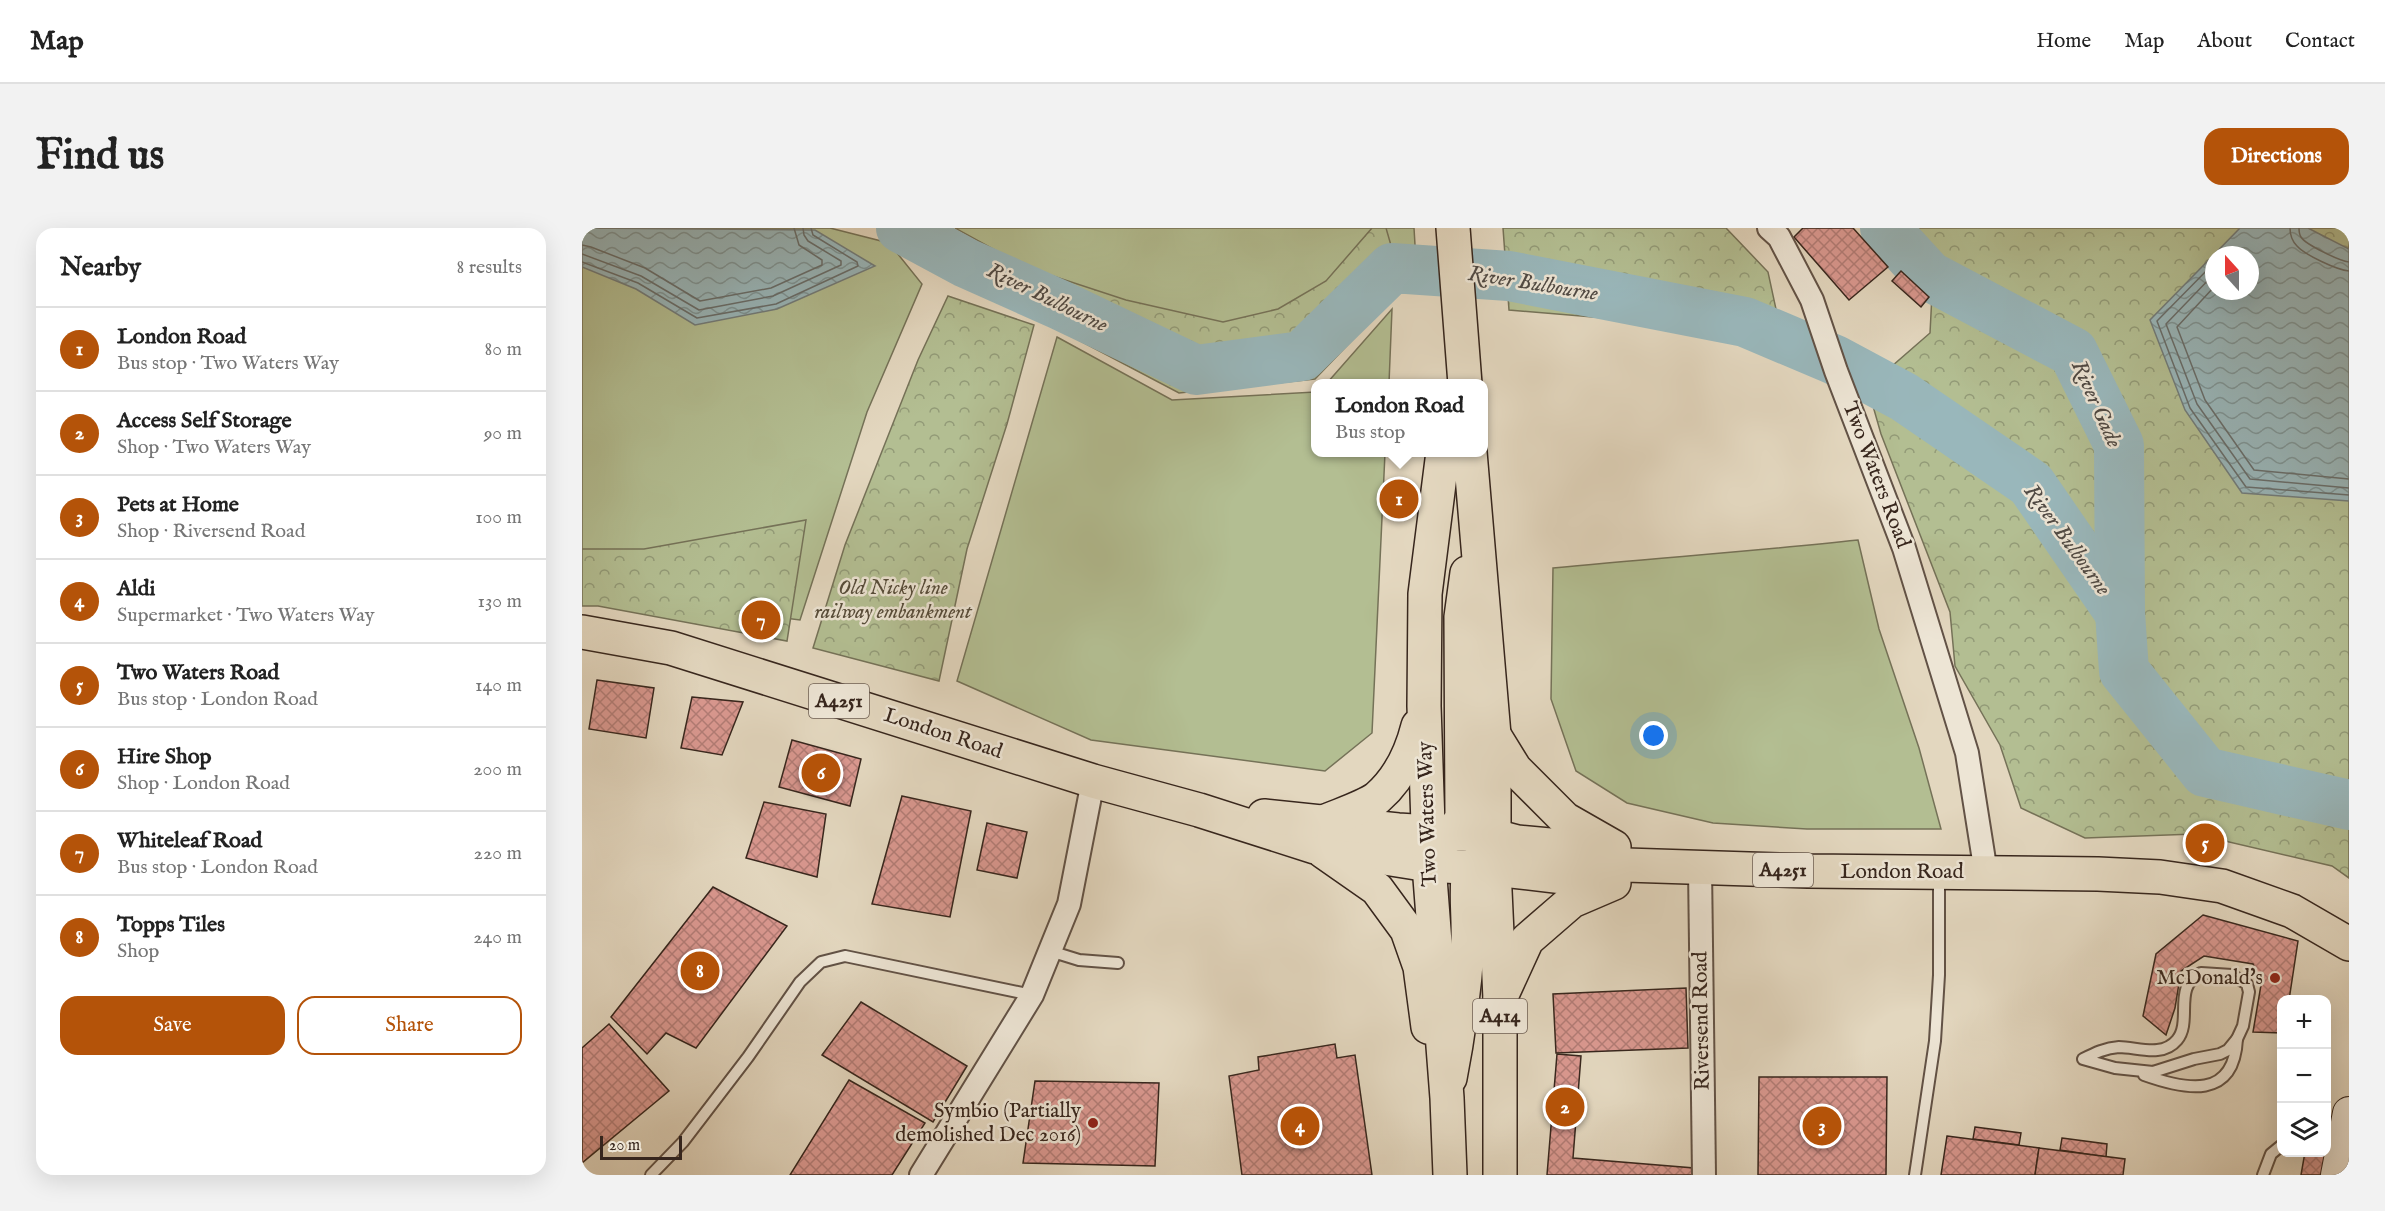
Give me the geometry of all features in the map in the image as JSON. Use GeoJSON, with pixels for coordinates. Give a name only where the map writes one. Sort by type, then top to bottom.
{"type":"FeatureCollection","features":[{"type":"Feature","properties":{"kind":"main road"},"geometry":{"type":"LineString","coordinates":[[1453,228],[1461,375]]}},
{"type":"Feature","properties":{"kind":"main road","name":"Two Waters Way"},"geometry":{"type":"LineString","coordinates":[[1442,457],[1425,594],[1424,706],[1434,846],[1450,1175]]}},
{"type":"Feature","properties":{"kind":"main road","name":"A414"},"geometry":{"type":"LineString","coordinates":[[1470,457],[1494,735],[1494,853],[1500,999],[1500,1175]]}},
{"type":"Feature","properties":{"kind":"main road"},"geometry":{"type":"LineString","coordinates":[[1434,846],[1462,818],[1461,617],[1475,506]]}},
{"type":"Feature","properties":{"kind":"main road","name":"London Road"},"geometry":{"type":"LineString","coordinates":[[582,632],[671,648],[1093,781],[1199,810],[1320,834],[1394,859],[1434,846]]}},
{"type":"Feature","properties":{"kind":"main road"},"geometry":{"type":"LineString","coordinates":[[1424,706],[1410,755],[1393,779],[1376,799],[1320,834],[1344,864],[1377,889],[1407,930],[1420,967],[1425,1012],[1447,1106]]}},
{"type":"Feature","properties":{"kind":"main road"},"geometry":{"type":"LineString","coordinates":[[1494,735],[1515,769],[1565,819],[1638,865],[1596,892],[1572,901],[1527,940],[1500,999]]}},
{"type":"Feature","properties":{"kind":"main road","name":"London Road"},"geometry":{"type":"LineString","coordinates":[[1320,834],[1398,830],[1434,846],[1494,853],[1572,878],[1638,865],[2160,877],[2222,886],[2292,911],[2349,944]]}},
{"type":"Feature","properties":{"kind":"main road"},"geometry":{"type":"LineString","coordinates":[[1447,1106],[1460,1029],[1468,938],[1467,882],[1494,853]]}},
{"type":"Feature","properties":{"kind":"street","name":"Two Waters Road"},"geometry":{"type":"LineString","coordinates":[[1769,228],[1779,237],[1812,300],[1836,371],[1904,548],[1967,753],[1986,873]]}},
{"type":"Feature","properties":{"kind":"street"},"geometry":{"type":"LineString","coordinates":[[921,1175],[1032,995],[1069,904],[1093,781]]}},
{"type":"Feature","properties":{"kind":"street","name":"Riversend Road"},"geometry":{"type":"LineString","coordinates":[[1700,868],[1704,1175]]}},
{"type":"Feature","properties":{"kind":"street"},"geometry":{"type":"LineString","coordinates":[[2337,1175],[2344,1127]]}},
{"type":"Feature","properties":{"kind":"lane"},"geometry":{"type":"LineString","coordinates":[[1915,1175],[1935,1041],[1939,975],[1939,873]]}},
{"type":"Feature","properties":{"kind":"lane"},"geometry":{"type":"LineString","coordinates":[[1050,951],[1079,960],[1118,963]]}},
{"type":"Feature","properties":{"kind":"lane"},"geometry":{"type":"LineString","coordinates":[[651,1175],[683,1142],[748,1058],[800,982],[821,962],[845,956],[1032,995]]}},
{"type":"Feature","properties":{"kind":"lane"},"geometry":{"type":"LineString","coordinates":[[2135,1071],[2160,1071],[2194,1059],[2220,1054],[2228,1050],[2237,1039],[2245,1015],[2249,992],[2247,984],[2232,975],[2201,973],[2194,976],[2186,989],[2181,1033],[2177,1040],[2159,1049],[2148,1051],[2119,1047],[2100,1050],[2083,1059],[2135,1071],[2170,1084],[2187,1086],[2214,1083],[2226,1076],[2233,1065],[2237,1039]]}},
{"type":"Feature","properties":{"kind":"lane"},"geometry":{"type":"LineString","coordinates":[[2262,1175],[2271,1154],[2277,1149]]}},
{"type":"Feature","properties":{"kind":"green space"},"geometry":{"type":"Polygon","coordinates":[[[582,228],[830,228],[889,243],[922,284],[867,412],[800,620],[582,592],[582,228]]]}},
{"type":"Feature","properties":{"kind":"green space"},"geometry":{"type":"Polygon","coordinates":[[[955,228],[1414,228],[1415,245],[1308,353],[1191,365],[1042,284],[1002,254],[955,228]]]}},
{"type":"Feature","properties":{"kind":"green space"},"geometry":{"type":"Polygon","coordinates":[[[1372,228],[1386,228],[1403,287],[1315,379],[1179,393],[1050,325],[1053,276],[1126,300],[1223,322],[1278,309],[1326,281],[1372,228]]]}},
{"type":"Feature","properties":{"kind":"green space"},"geometry":{"type":"Polygon","coordinates":[[[1503,228],[1726,228],[1768,272],[1785,351],[1641,321],[1509,310],[1503,228]]]}},
{"type":"Feature","properties":{"kind":"green space"},"geometry":{"type":"Polygon","coordinates":[[[1893,228],[2349,228],[2349,878],[2332,866],[2195,834],[2085,838],[2021,808],[2000,745],[1955,666],[1950,612],[1881,434],[1867,385],[1861,373],[1892,366],[1930,333],[1933,275],[1893,228]]]}},
{"type":"Feature","properties":{"kind":"green space","name":"Old Nicky line railway embankment"},"geometry":{"type":"Polygon","coordinates":[[[948,296],[1034,325],[1007,424],[967,549],[939,681],[813,648],[845,545],[918,360],[948,296]]]}},
{"type":"Feature","properties":{"kind":"green space"},"geometry":{"type":"Polygon","coordinates":[[[1392,309],[1389,379],[1331,379],[1392,309]]]}},
{"type":"Feature","properties":{"kind":"green space"},"geometry":{"type":"Polygon","coordinates":[[[1057,337],[1172,400],[1311,392],[1311,457],[1385,457],[1372,733],[1325,771],[1091,740],[957,681],[1057,337]]]}},
{"type":"Feature","properties":{"kind":"green space"},"geometry":{"type":"Polygon","coordinates":[[[806,520],[787,641],[598,606],[582,606],[582,549],[644,549],[806,520]]]}},
{"type":"Feature","properties":{"kind":"green space"},"geometry":{"type":"Polygon","coordinates":[[[1858,540],[1879,629],[1919,748],[1941,829],[1807,829],[1713,823],[1627,803],[1576,771],[1551,699],[1553,568],[1858,540]]]}},
{"type":"Feature","properties":{"kind":"water"},"geometry":{"type":"Polygon","coordinates":[[[582,228],[815,230],[875,266],[777,309],[695,325],[636,289],[582,267],[582,228]]]}},
{"type":"Feature","properties":{"kind":"water"},"geometry":{"type":"Polygon","coordinates":[[[2240,228],[2308,228],[2349,249],[2349,501],[2242,493],[2185,410],[2150,320],[2205,264],[2205,300],[2259,300],[2259,246],[2222,246],[2240,228]]]}},
{"type":"Feature","properties":{"kind":"building"},"geometry":{"type":"Polygon","coordinates":[[[1803,228],[1853,228],[1888,267],[1849,300],[1794,237],[1803,228]]]}},
{"type":"Feature","properties":{"kind":"building"},"geometry":{"type":"Polygon","coordinates":[[[1901,271],[1929,297],[1921,307],[1892,281],[1901,271]]]}},
{"type":"Feature","properties":{"kind":"building"},"geometry":{"type":"Polygon","coordinates":[[[597,680],[654,688],[646,738],[589,729],[597,680]]]}},
{"type":"Feature","properties":{"kind":"building"},"geometry":{"type":"Polygon","coordinates":[[[692,697],[743,702],[722,755],[681,748],[692,697]]]}},
{"type":"Feature","properties":{"kind":"building"},"geometry":{"type":"Polygon","coordinates":[[[792,740],[861,759],[850,806],[779,787],[792,740]]]}},
{"type":"Feature","properties":{"kind":"building"},"geometry":{"type":"Polygon","coordinates":[[[902,796],[971,811],[950,917],[872,904],[902,796]]]}},
{"type":"Feature","properties":{"kind":"building"},"geometry":{"type":"Polygon","coordinates":[[[764,802],[826,814],[817,877],[746,858],[764,802]]]}},
{"type":"Feature","properties":{"kind":"building"},"geometry":{"type":"Polygon","coordinates":[[[987,823],[1027,832],[1017,878],[977,870],[987,823]]]}},
{"type":"Feature","properties":{"kind":"building"},"geometry":{"type":"Polygon","coordinates":[[[713,887],[787,926],[696,1048],[666,1033],[647,1054],[611,1017],[713,887]]]}},
{"type":"Feature","properties":{"kind":"building","name":"McDonald's"},"geometry":{"type":"Polygon","coordinates":[[[2203,915],[2298,941],[2290,995],[2277,995],[2277,1033],[2253,1032],[2261,985],[2253,964],[2204,956],[2181,971],[2175,1008],[2166,1035],[2143,1016],[2156,954],[2203,915]]]}},
{"type":"Feature","properties":{"kind":"building"},"geometry":{"type":"Polygon","coordinates":[[[1686,988],[1688,1048],[1556,1053],[1553,994],[1686,988]]]}},
{"type":"Feature","properties":{"kind":"building"},"geometry":{"type":"Polygon","coordinates":[[[861,1002],[967,1066],[933,1122],[822,1055],[861,1002]]]}},
{"type":"Feature","properties":{"kind":"building"},"geometry":{"type":"Polygon","coordinates":[[[609,1024],[669,1091],[582,1163],[582,1048],[609,1024]]]}},
{"type":"Feature","properties":{"kind":"building"},"geometry":{"type":"Polygon","coordinates":[[[1335,1044],[1337,1058],[1355,1055],[1372,1175],[1242,1175],[1229,1076],[1259,1070],[1258,1057],[1335,1044]]]}},
{"type":"Feature","properties":{"kind":"building"},"geometry":{"type":"Polygon","coordinates":[[[1557,1054],[1581,1056],[1573,1158],[1694,1168],[1693,1175],[1547,1175],[1557,1054]]]}},
{"type":"Feature","properties":{"kind":"building"},"geometry":{"type":"Polygon","coordinates":[[[1759,1077],[1887,1077],[1886,1175],[1758,1175],[1759,1077]]]}},
{"type":"Feature","properties":{"kind":"building"},"geometry":{"type":"Polygon","coordinates":[[[849,1080],[925,1123],[892,1175],[790,1175],[849,1080]]]}},
{"type":"Feature","properties":{"kind":"building","name":"Symbio (Partially demolished Dec 2016)"},"geometry":{"type":"Polygon","coordinates":[[[1035,1081],[1159,1083],[1155,1166],[1023,1163],[1035,1081]]]}},
{"type":"Feature","properties":{"kind":"building"},"geometry":{"type":"Polygon","coordinates":[[[1975,1127],[2021,1133],[2019,1145],[1973,1139],[1975,1127]]]}},
{"type":"Feature","properties":{"kind":"building"},"geometry":{"type":"Polygon","coordinates":[[[1947,1136],[2039,1148],[2035,1175],[1941,1175],[1947,1136]]]}},
{"type":"Feature","properties":{"kind":"building"},"geometry":{"type":"Polygon","coordinates":[[[2062,1138],[2107,1144],[2106,1157],[2060,1150],[2062,1138]]]}},
{"type":"Feature","properties":{"kind":"building"},"geometry":{"type":"Polygon","coordinates":[[[2039,1148],[2125,1159],[2123,1175],[2035,1175],[2039,1148]]]}},
{"type":"Feature","properties":{"kind":"building"},"geometry":{"type":"Polygon","coordinates":[[[2304,1157],[2327,1157],[2330,1175],[2301,1175],[2304,1157]]]}},
{"type":"Feature","properties":{"kind":"waterway","name":"River Bulbourne"},"geometry":{"type":"LineString","coordinates":[[901,228],[966,263],[1196,370],[1302,356],[1392,268],[1509,276],[1745,322],[1835,360],[1904,397],[2031,484],[2120,613]]}},
{"type":"Feature","properties":{"kind":"waterway","name":"River Gade"},"geometry":{"type":"LineString","coordinates":[[1885,228],[1929,276],[2073,352],[2119,445],[2120,613],[2124,671],[2205,772],[2349,805]]}},
{"type":"Feature","properties":{"kind":"place","name":"London Road"},"geometry":{"type":"Point","coordinates":[1399,499]}},
{"type":"Feature","properties":{"kind":"place","name":"Whiteleaf Road"},"geometry":{"type":"Point","coordinates":[761,620]}},
{"type":"Feature","properties":{"kind":"place","name":"Hire Shop"},"geometry":{"type":"Point","coordinates":[821,773]}},
{"type":"Feature","properties":{"kind":"place","name":"Two Waters Road"},"geometry":{"type":"Point","coordinates":[2205,843]}},
{"type":"Feature","properties":{"kind":"place","name":"Topps Tiles"},"geometry":{"type":"Point","coordinates":[700,971]}},
{"type":"Feature","properties":{"kind":"place","name":"McDonald's"},"geometry":{"type":"Point","coordinates":[2275,978]}},
{"type":"Feature","properties":{"kind":"place","name":"Access Self Storage"},"geometry":{"type":"Point","coordinates":[1565,1107]}},
{"type":"Feature","properties":{"kind":"place","name":"Symbio (Partially demolished Dec 2016)"},"geometry":{"type":"Point","coordinates":[1093,1123]}},
{"type":"Feature","properties":{"kind":"place","name":"Aldi"},"geometry":{"type":"Point","coordinates":[1300,1126]}},
{"type":"Feature","properties":{"kind":"place","name":"Pets at Home"},"geometry":{"type":"Point","coordinates":[1822,1126]}}]}
